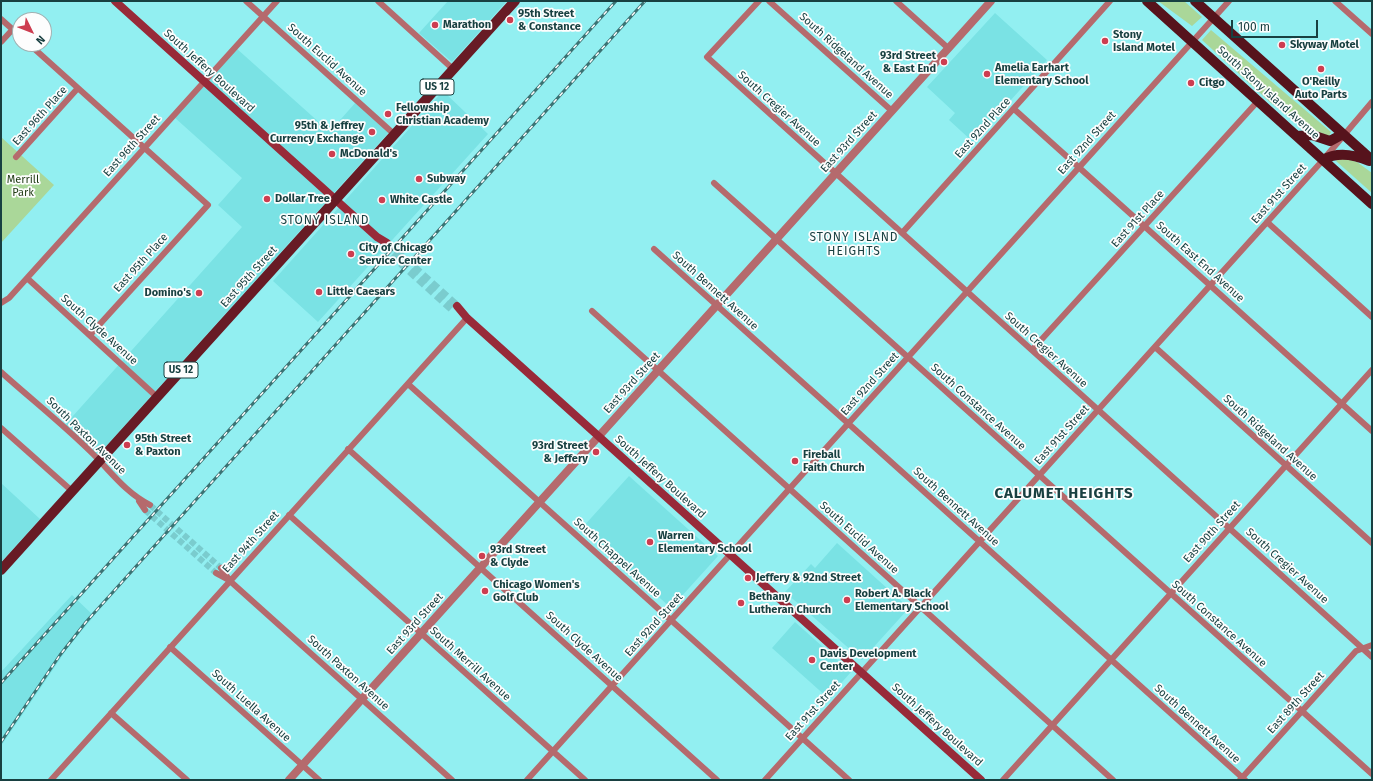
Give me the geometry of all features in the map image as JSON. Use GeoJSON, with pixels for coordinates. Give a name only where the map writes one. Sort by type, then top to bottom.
{"type":"FeatureCollection","features":[{"type":"Feature","properties":{"kind":"highway","name":"South Stony Island Avenue"},"geometry":{"type":"LineString","coordinates":[[1148,1],[1372,204]]}},
{"type":"Feature","properties":{"kind":"highway","name":"South Stony Island Avenue"},"geometry":{"type":"LineString","coordinates":[[1195,1],[1372,161]]}},
{"type":"Feature","properties":{"kind":"highway"},"geometry":{"type":"LineString","coordinates":[[1297,136],[1312,136],[1330,141],[1343,134]]}},
{"type":"Feature","properties":{"kind":"highway"},"geometry":{"type":"LineString","coordinates":[[1323,160],[1328,157],[1343,154],[1372,161]]}},
{"type":"Feature","properties":{"kind":"main road","name":"South Jeffery Boulevard"},"geometry":{"type":"LineString","coordinates":[[115,1],[385,245]]}},
{"type":"Feature","properties":{"kind":"main road","name":"East 95th Street"},"geometry":{"type":"LineString","coordinates":[[1,570],[513,2]]}},
{"type":"Feature","properties":{"kind":"main road","name":"South Jeffery Boulevard"},"geometry":{"type":"LineString","coordinates":[[455,308],[981,780]]}},
{"type":"Feature","properties":{"kind":"street","name":"South Euclid Avenue"},"geometry":{"type":"LineString","coordinates":[[246,1],[394,134]]}},
{"type":"Feature","properties":{"kind":"street","name":"East 96th Street"},"geometry":{"type":"LineString","coordinates":[[1,303],[9,298],[277,1]]}},
{"type":"Feature","properties":{"kind":"street"},"geometry":{"type":"LineString","coordinates":[[378,1],[453,69]]}},
{"type":"Feature","properties":{"kind":"street","name":"South Cregier Avenue"},"geometry":{"type":"LineString","coordinates":[[759,1],[707,57],[1372,657]]}},
{"type":"Feature","properties":{"kind":"street","name":"South Ridgeland Avenue"},"geometry":{"type":"LineString","coordinates":[[769,1],[892,111]]}},
{"type":"Feature","properties":{"kind":"street"},"geometry":{"type":"LineString","coordinates":[[896,1],[948,48]]}},
{"type":"Feature","properties":{"kind":"street","name":"East 93rd Street"},"geometry":{"type":"LineString","coordinates":[[289,780],[990,1]]}},
{"type":"Feature","properties":{"kind":"street","name":"East 92nd Place"},"geometry":{"type":"LineString","coordinates":[[902,233],[1110,1]]}},
{"type":"Feature","properties":{"kind":"street","name":"East 92nd Street"},"geometry":{"type":"LineString","coordinates":[[527,780],[1229,1]]}},
{"type":"Feature","properties":{"kind":"street"},"geometry":{"type":"LineString","coordinates":[[1335,1],[1372,34]]}},
{"type":"Feature","properties":{"kind":"street"},"geometry":{"type":"LineString","coordinates":[[1,19],[12,28]]}},
{"type":"Feature","properties":{"kind":"street"},"geometry":{"type":"LineString","coordinates":[[1,42],[12,30]]}},
{"type":"Feature","properties":{"kind":"street"},"geometry":{"type":"LineString","coordinates":[[38,52],[144,148]]}},
{"type":"Feature","properties":{"kind":"street","name":"East 96th Place"},"geometry":{"type":"LineString","coordinates":[[16,157],[78,88]]}},
{"type":"Feature","properties":{"kind":"street","name":"East 91st Place"},"geometry":{"type":"LineString","coordinates":[[1032,350],[1258,101]]}},
{"type":"Feature","properties":{"kind":"street","name":"East 91st Street"},"geometry":{"type":"LineString","coordinates":[[765,780],[1323,160],[1343,134],[1372,102]]}},
{"type":"Feature","properties":{"kind":"street","name":"South East End Avenue"},"geometry":{"type":"LineString","coordinates":[[1014,109],[1372,431]]}},
{"type":"Feature","properties":{"kind":"street","name":"East 95th Place"},"geometry":{"type":"LineString","coordinates":[[90,335],[208,205],[144,148]]}},
{"type":"Feature","properties":{"kind":"street","name":"South Constance Avenue"},"geometry":{"type":"LineString","coordinates":[[714,183],[1372,774]]}},
{"type":"Feature","properties":{"kind":"street"},"geometry":{"type":"LineString","coordinates":[[1267,222],[1372,317]]}},
{"type":"Feature","properties":{"kind":"street","name":"South Bennett Avenue"},"geometry":{"type":"LineString","coordinates":[[654,249],[1243,779]]}},
{"type":"Feature","properties":{"kind":"street","name":"South Clyde Avenue"},"geometry":{"type":"LineString","coordinates":[[27,278],[157,397]]}},
{"type":"Feature","properties":{"kind":"street","name":"South Euclid Avenue"},"geometry":{"type":"LineString","coordinates":[[592,311],[1113,780]]}},
{"type":"Feature","properties":{"kind":"street","name":"East 94th Street"},"geometry":{"type":"LineString","coordinates":[[52,780],[467,318]]}},
{"type":"Feature","properties":{"kind":"street","name":"South Ridgeland Avenue"},"geometry":{"type":"LineString","coordinates":[[1154,347],[1372,543]]}},
{"type":"Feature","properties":{"kind":"street","name":"East 90th Street"},"geometry":{"type":"LineString","coordinates":[[1003,780],[1372,370]]}},
{"type":"Feature","properties":{"kind":"street","name":"South Paxton Avenue"},"geometry":{"type":"LineString","coordinates":[[1,372],[99,461],[108,472],[138,499],[150,505]]}},
{"type":"Feature","properties":{"kind":"street","name":"South Chappel Avenue"},"geometry":{"type":"LineString","coordinates":[[408,384],[849,780]]}},
{"type":"Feature","properties":{"kind":"street"},"geometry":{"type":"LineString","coordinates":[[1,428],[72,491]]}},
{"type":"Feature","properties":{"kind":"street","name":"South Clyde Avenue"},"geometry":{"type":"LineString","coordinates":[[348,450],[717,780]]}},
{"type":"Feature","properties":{"kind":"street","name":"South Paxton Avenue"},"geometry":{"type":"LineString","coordinates":[[138,499],[145,510]]}},
{"type":"Feature","properties":{"kind":"street","name":"South Merrill Avenue"},"geometry":{"type":"LineString","coordinates":[[289,515],[585,780]]}},
{"type":"Feature","properties":{"kind":"street","name":"South Paxton Avenue"},"geometry":{"type":"LineString","coordinates":[[219,571],[452,780]]}},
{"type":"Feature","properties":{"kind":"street","name":"East 89th Street"},"geometry":{"type":"LineString","coordinates":[[1243,779],[1356,652],[1372,645]]}},
{"type":"Feature","properties":{"kind":"street","name":"South Luella Avenue"},"geometry":{"type":"LineString","coordinates":[[170,647],[319,780]]}},
{"type":"Feature","properties":{"kind":"street"},"geometry":{"type":"LineString","coordinates":[[111,713],[187,780]]}},
{"type":"Feature","properties":{"kind":"shaded area"},"geometry":{"type":"Polygon","coordinates":[[[448,1],[506,2],[452,62],[419,33],[448,1]]]}},
{"type":"Feature","properties":{"kind":"shaded area","name":"Amelia Earhart Elementary School"},"geometry":{"type":"Polygon","coordinates":[[[995,13],[1047,60],[973,142],[949,120],[955,113],[927,87],[995,13]]]}},
{"type":"Feature","properties":{"kind":"shaded area"},"geometry":{"type":"Polygon","coordinates":[[[236,48],[321,124],[326,122],[333,128],[356,102],[389,132],[97,456],[64,426],[242,227],[218,205],[242,178],[174,117],[236,48]]]}},
{"type":"Feature","properties":{"kind":"shaded area"},"geometry":{"type":"Polygon","coordinates":[[[443,91],[488,134],[318,322],[273,281],[443,91]]]}},
{"type":"Feature","properties":{"kind":"shaded area","name":"Warren Elementary School"},"geometry":{"type":"Polygon","coordinates":[[[629,476],[718,556],[671,608],[582,528],[629,476]]]}},
{"type":"Feature","properties":{"kind":"shaded area"},"geometry":{"type":"Polygon","coordinates":[[[1,483],[40,519],[1,562],[1,483]]]}},
{"type":"Feature","properties":{"kind":"shaded area","name":"Robert A. Black Elementary School"},"geometry":{"type":"Polygon","coordinates":[[[837,543],[909,608],[862,660],[785,592],[811,564],[815,568],[837,543]]]}},
{"type":"Feature","properties":{"kind":"shaded area"},"geometry":{"type":"Polygon","coordinates":[[[72,595],[94,616],[69,646],[1,746],[1,672],[72,595]]]}},
{"type":"Feature","properties":{"kind":"shaded area","name":"Davis Development Center"},"geometry":{"type":"Polygon","coordinates":[[[795,622],[851,672],[828,698],[772,648],[795,622]]]}},
{"type":"Feature","properties":{"kind":"green space"},"geometry":{"type":"Polygon","coordinates":[[[1158,1],[1184,1],[1202,17],[1192,26],[1158,1]]]}},
{"type":"Feature","properties":{"kind":"green space"},"geometry":{"type":"Polygon","coordinates":[[[1211,30],[1331,132],[1329,136],[1303,127],[1271,103],[1202,40],[1211,30]]]}},
{"type":"Feature","properties":{"kind":"green space","name":"Merrill Park"},"geometry":{"type":"Polygon","coordinates":[[[1,137],[54,185],[1,243],[1,137]]]}},
{"type":"Feature","properties":{"kind":"green space"},"geometry":{"type":"Polygon","coordinates":[[[1340,157],[1357,162],[1372,173],[1372,193],[1336,161],[1340,157]]]}},
{"type":"Feature","properties":{"kind":"tunnel"},"geometry":{"type":"LineString","coordinates":[[387,243],[457,306]]}},
{"type":"Feature","properties":{"kind":"tunnel"},"geometry":{"type":"LineString","coordinates":[[383,247],[453,310]]}},
{"type":"Feature","properties":{"kind":"tunnel"},"geometry":{"type":"LineString","coordinates":[[150,505],[221,568]]}},
{"type":"Feature","properties":{"kind":"tunnel"},"geometry":{"type":"LineString","coordinates":[[145,510],[216,573]]}},
{"type":"Feature","properties":{"kind":"railway"},"geometry":{"type":"LineString","coordinates":[[1,683],[616,1]]}},
{"type":"Feature","properties":{"kind":"railway"},"geometry":{"type":"LineString","coordinates":[[1,742],[60,655],[86,622],[645,1]]}},
{"type":"Feature","properties":{"kind":"place","name":"95th Street & Constance"},"geometry":{"type":"Point","coordinates":[510,20]}},
{"type":"Feature","properties":{"kind":"place","name":"Marathon"},"geometry":{"type":"Point","coordinates":[435,25]}},
{"type":"Feature","properties":{"kind":"place","name":"Stony Island Motel"},"geometry":{"type":"Point","coordinates":[1105,41]}},
{"type":"Feature","properties":{"kind":"place","name":"Skyway Motel"},"geometry":{"type":"Point","coordinates":[1282,45]}},
{"type":"Feature","properties":{"kind":"place","name":"93rd Street & East End"},"geometry":{"type":"Point","coordinates":[944,62]}},
{"type":"Feature","properties":{"kind":"place","name":"O'Reilly Auto Parts"},"geometry":{"type":"Point","coordinates":[1321,69]}},
{"type":"Feature","properties":{"kind":"place","name":"Amelia Earhart Elementary School"},"geometry":{"type":"Point","coordinates":[987,74]}},
{"type":"Feature","properties":{"kind":"place","name":"Citgo"},"geometry":{"type":"Point","coordinates":[1191,83]}},
{"type":"Feature","properties":{"kind":"place","name":"Fellowship Christian Academy"},"geometry":{"type":"Point","coordinates":[388,114]}},
{"type":"Feature","properties":{"kind":"place","name":"95th & Jeffrey Currency Exchange"},"geometry":{"type":"Point","coordinates":[372,132]}},
{"type":"Feature","properties":{"kind":"place","name":"McDonald's"},"geometry":{"type":"Point","coordinates":[332,154]}},
{"type":"Feature","properties":{"kind":"place","name":"Subway"},"geometry":{"type":"Point","coordinates":[419,179]}},
{"type":"Feature","properties":{"kind":"place","name":"Dollar Tree"},"geometry":{"type":"Point","coordinates":[267,199]}},
{"type":"Feature","properties":{"kind":"place","name":"White Castle"},"geometry":{"type":"Point","coordinates":[382,200]}},
{"type":"Feature","properties":{"kind":"place","name":"City of Chicago Service Center"},"geometry":{"type":"Point","coordinates":[351,254]}},
{"type":"Feature","properties":{"kind":"place","name":"Little Caesars"},"geometry":{"type":"Point","coordinates":[319,292]}},
{"type":"Feature","properties":{"kind":"place","name":"Domino's"},"geometry":{"type":"Point","coordinates":[199,293]}},
{"type":"Feature","properties":{"kind":"place","name":"95th Street & Paxton"},"geometry":{"type":"Point","coordinates":[127,445]}},
{"type":"Feature","properties":{"kind":"place","name":"93rd Street & Jeffery"},"geometry":{"type":"Point","coordinates":[596,452]}},
{"type":"Feature","properties":{"kind":"place","name":"Fireball Faith Church"},"geometry":{"type":"Point","coordinates":[795,461]}},
{"type":"Feature","properties":{"kind":"place","name":"Warren Elementary School"},"geometry":{"type":"Point","coordinates":[650,542]}},
{"type":"Feature","properties":{"kind":"place","name":"93rd Street & Clyde"},"geometry":{"type":"Point","coordinates":[482,556]}},
{"type":"Feature","properties":{"kind":"place","name":"Jeffery & 92nd Street"},"geometry":{"type":"Point","coordinates":[748,578]}},
{"type":"Feature","properties":{"kind":"place","name":"Chicago Women's Golf Club"},"geometry":{"type":"Point","coordinates":[485,591]}},
{"type":"Feature","properties":{"kind":"place","name":"Robert A. Black Elementary School"},"geometry":{"type":"Point","coordinates":[847,600]}},
{"type":"Feature","properties":{"kind":"place","name":"Bethany Lutheran Church"},"geometry":{"type":"Point","coordinates":[741,603]}},
{"type":"Feature","properties":{"kind":"place","name":"Davis Development Center"},"geometry":{"type":"Point","coordinates":[812,660]}},
{"type":"Feature","properties":{"kind":"district","name":"STONY ISLAND"},"geometry":{"type":"Point","coordinates":[325,221]}},
{"type":"Feature","properties":{"kind":"district","name":"STONY ISLAND HEIGHTS"},"geometry":{"type":"Point","coordinates":[854,245]}},
{"type":"Feature","properties":{"kind":"district","name":"CALUMET HEIGHTS"},"geometry":{"type":"Point","coordinates":[1064,494]}}]}
